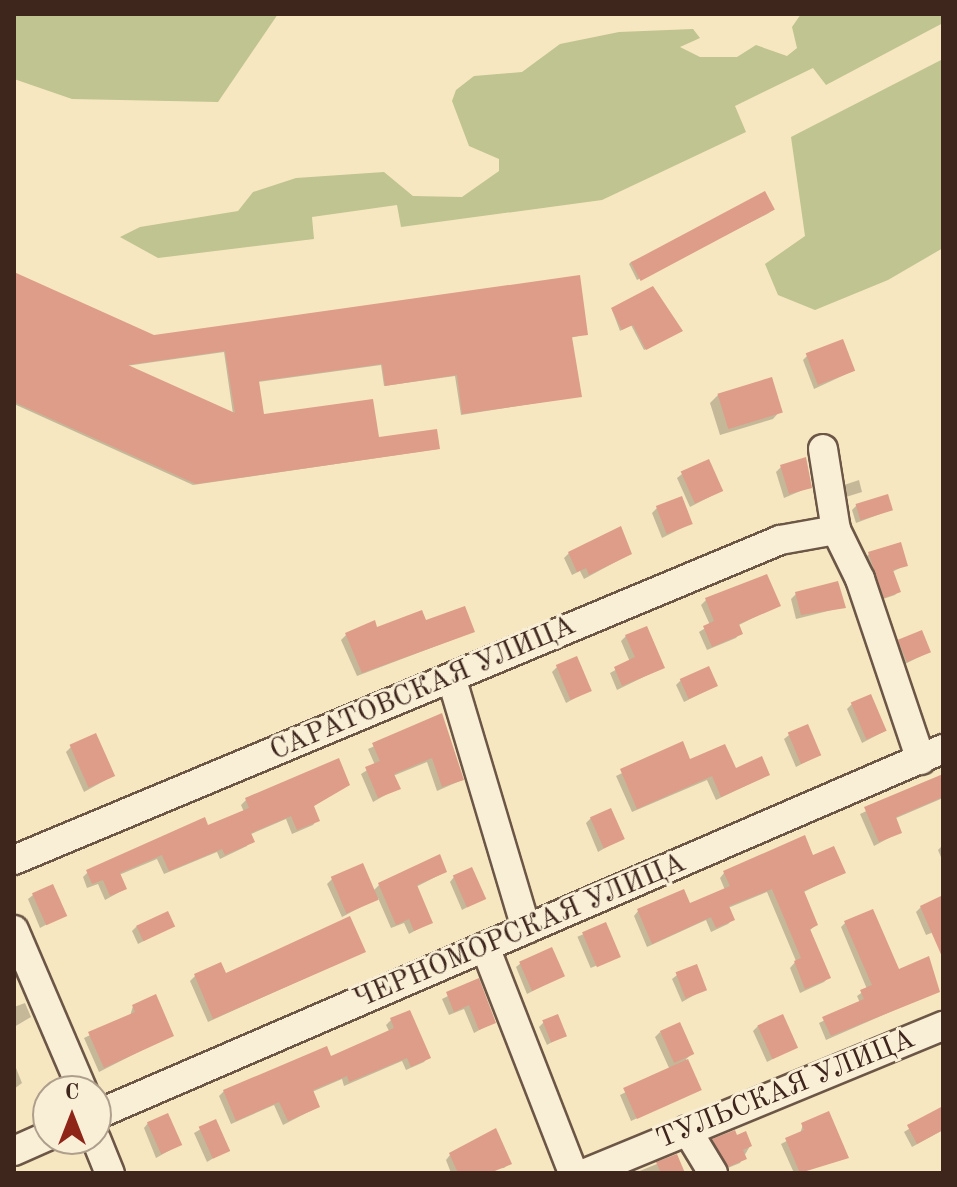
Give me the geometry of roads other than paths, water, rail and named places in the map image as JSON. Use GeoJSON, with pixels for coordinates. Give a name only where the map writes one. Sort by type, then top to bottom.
{"type":"FeatureCollection","features":[{"type":"Feature","properties":{"kind":"street"},"geometry":{"type":"LineString","coordinates":[[823,449],[836,530],[860,579],[932,754]]}},
{"type":"Feature","properties":{"kind":"street","name":"САРАТОВСКАЯ УЛИЦА"},"geometry":{"type":"LineString","coordinates":[[14,860],[452,680],[780,540],[836,530]]}},
{"type":"Feature","properties":{"kind":"street"},"geometry":{"type":"LineString","coordinates":[[452,680],[526,929]]}},
{"type":"Feature","properties":{"kind":"street","name":"ЧЕРНОМОРСКАЯ УЛИЦА"},"geometry":{"type":"LineString","coordinates":[[112,1108],[932,754]]}},
{"type":"Feature","properties":{"kind":"street"},"geometry":{"type":"LineString","coordinates":[[14,930],[76,1075]]}},
{"type":"Feature","properties":{"kind":"street"},"geometry":{"type":"LineString","coordinates":[[485,947],[573,1173]]}},
{"type":"Feature","properties":{"kind":"street","name":"ТУЛЬСКАЯ УЛИЦА"},"geometry":{"type":"LineString","coordinates":[[586,1173],[943,1026]]}},
{"type":"Feature","properties":{"kind":"street"},"geometry":{"type":"LineString","coordinates":[[687,1130],[713,1173]]}}]}
